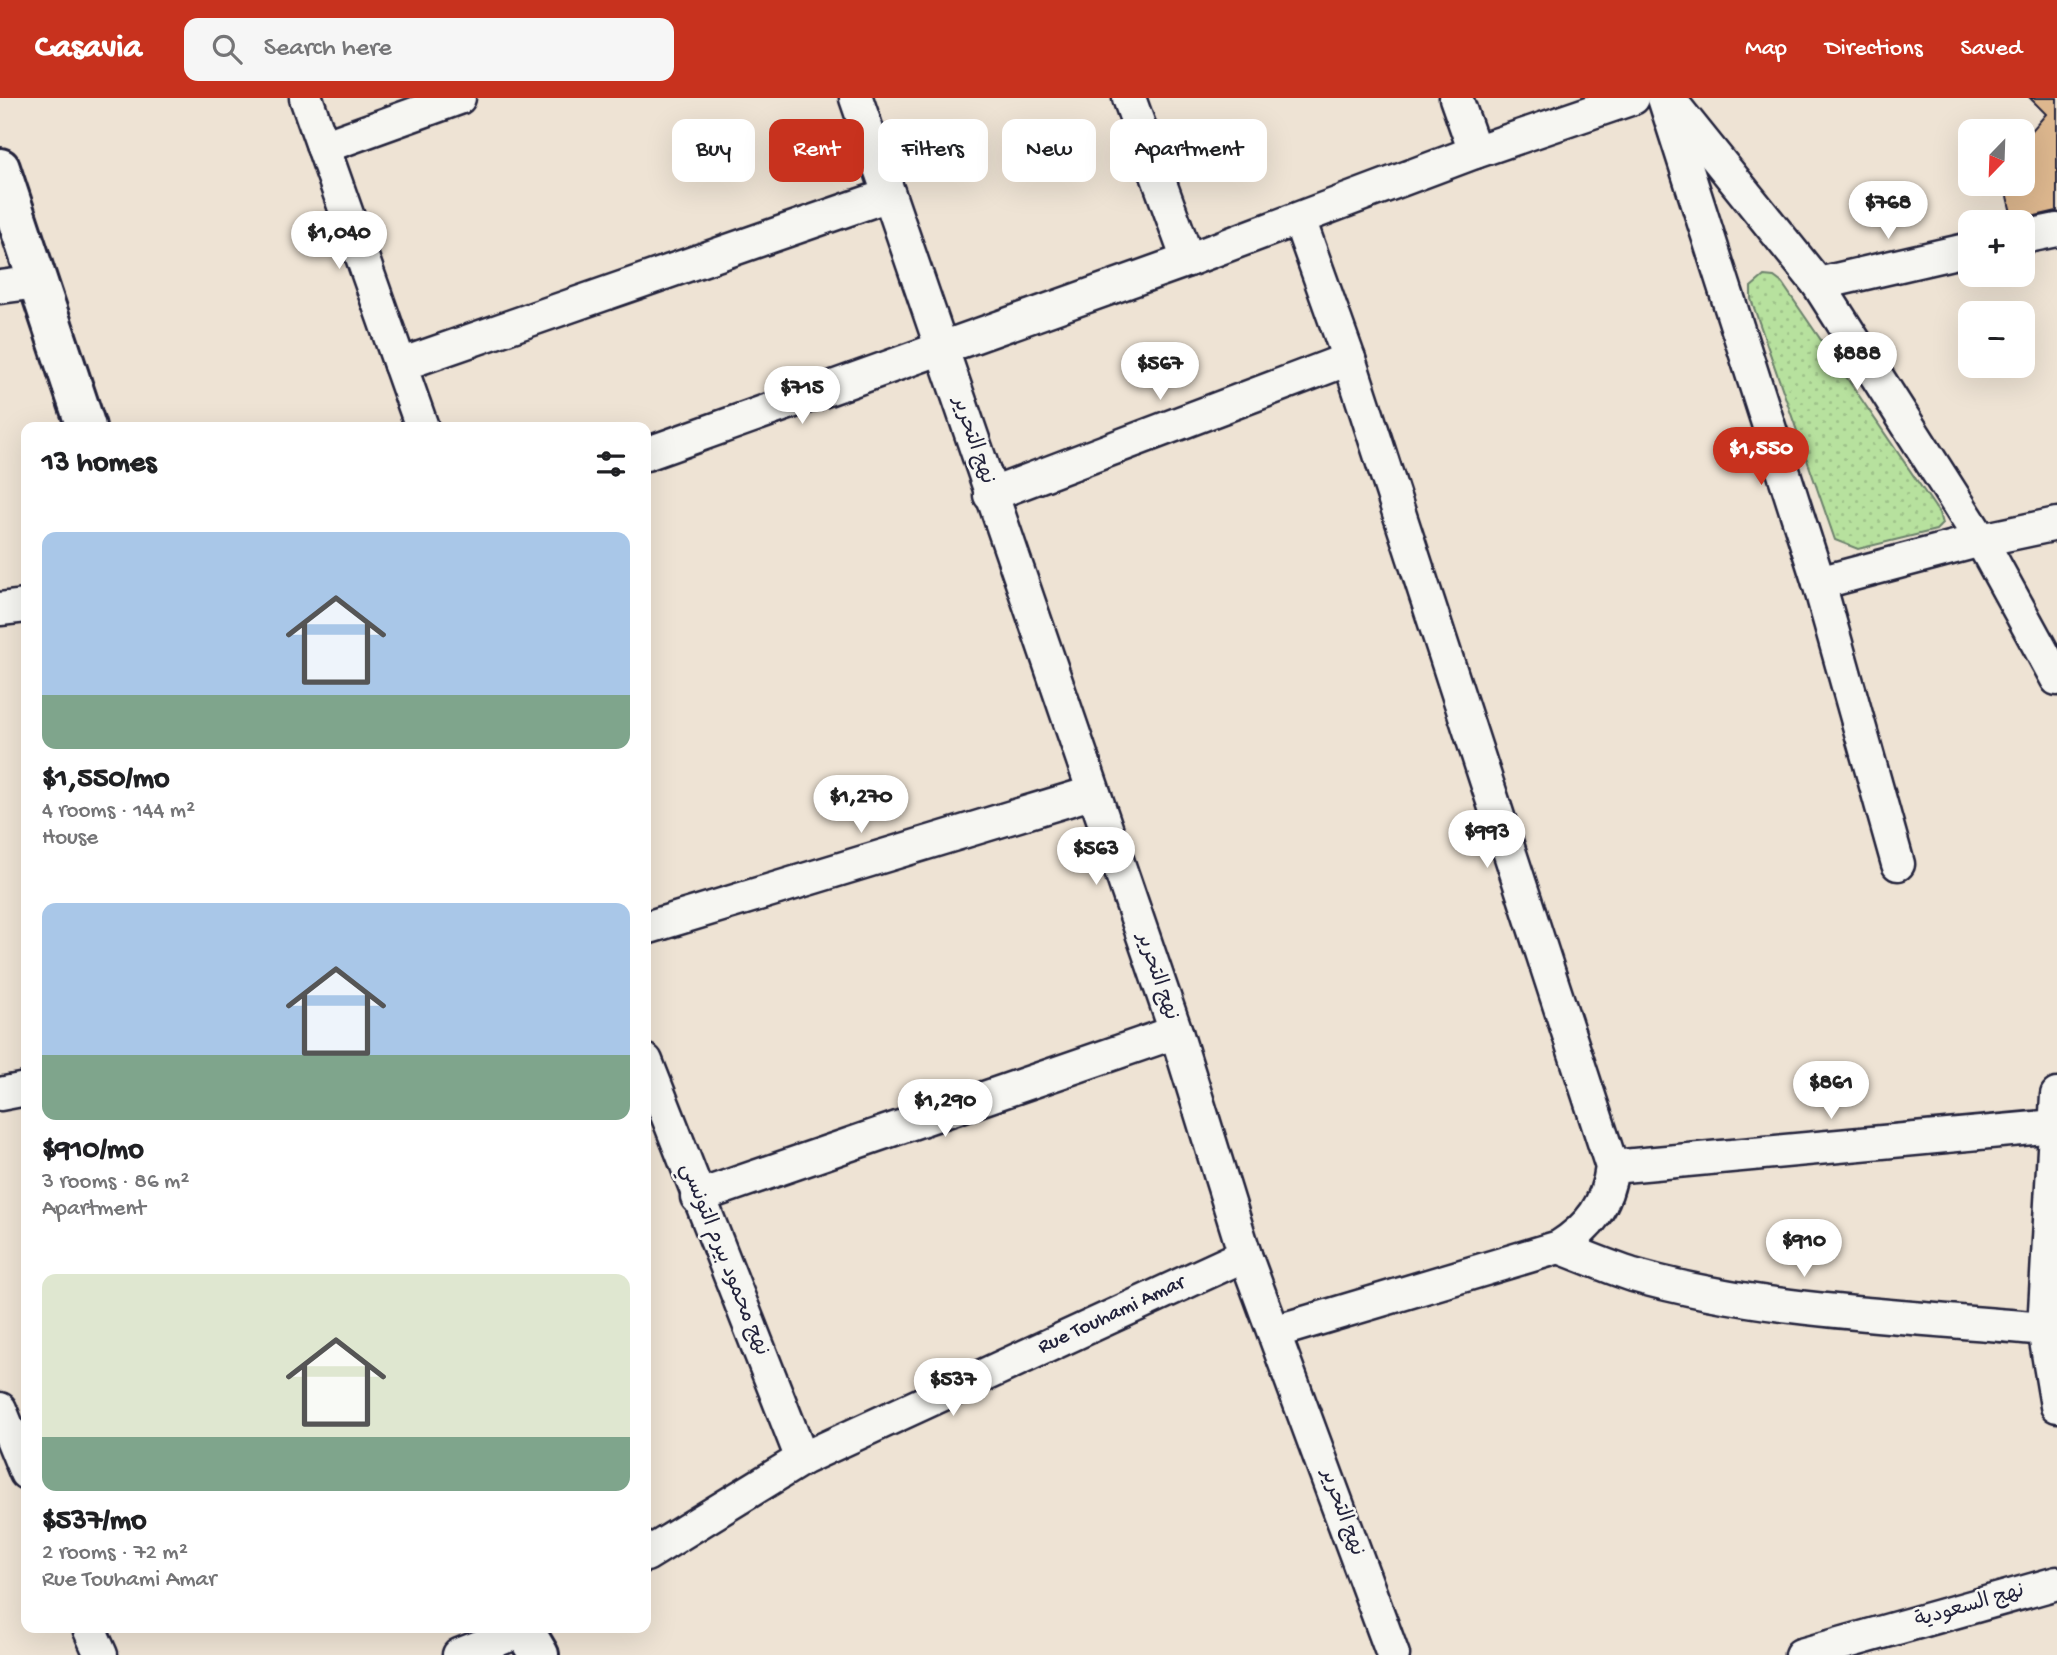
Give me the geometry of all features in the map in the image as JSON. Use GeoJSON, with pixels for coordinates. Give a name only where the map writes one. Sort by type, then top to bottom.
{"type":"FeatureCollection","features":[{"type":"Feature","properties":{"kind":"street"},"geometry":{"type":"LineString","coordinates":[[306,98],[420,422]]}},
{"type":"Feature","properties":{"kind":"street"},"geometry":{"type":"LineString","coordinates":[[323,147],[459,98]]}},
{"type":"Feature","properties":{"kind":"street","name":"نهج التحرير"},"geometry":{"type":"LineString","coordinates":[[856,98],[1091,793],[1176,1032],[1245,1255],[1274,1332],[1383,1652]]}},
{"type":"Feature","properties":{"kind":"street"},"geometry":{"type":"LineString","coordinates":[[1129,98],[1188,260]]}},
{"type":"Feature","properties":{"kind":"street"},"geometry":{"type":"LineString","coordinates":[[1456,98],[1475,152]]}},
{"type":"Feature","properties":{"kind":"street"},"geometry":{"type":"LineString","coordinates":[[651,452],[1188,260],[1475,152],[1633,98]]}},
{"type":"Feature","properties":{"kind":"street"},"geometry":{"type":"LineString","coordinates":[[1666,98],[1818,284],[1981,540],[2057,680]]}},
{"type":"Feature","properties":{"kind":"street"},"geometry":{"type":"LineString","coordinates":[[1666,98],[1819,583],[1898,863]]}},
{"type":"Feature","properties":{"kind":"street"},"geometry":{"type":"LineString","coordinates":[[0,168],[84,422]]}},
{"type":"Feature","properties":{"kind":"street"},"geometry":{"type":"LineString","coordinates":[[400,365],[889,195]]}},
{"type":"Feature","properties":{"kind":"street"},"geometry":{"type":"LineString","coordinates":[[1274,1332],[1559,1247],[1583,1231],[1599,1210],[1609,1191],[1612,1167],[1349,359],[1299,219]]}},
{"type":"Feature","properties":{"kind":"street"},"geometry":{"type":"LineString","coordinates":[[2035,235],[2057,230]]}},
{"type":"Feature","properties":{"kind":"street"},"geometry":{"type":"LineString","coordinates":[[1818,284],[1958,252]]}},
{"type":"Feature","properties":{"kind":"street"},"geometry":{"type":"LineString","coordinates":[[0,287],[38,282]]}},
{"type":"Feature","properties":{"kind":"street"},"geometry":{"type":"LineString","coordinates":[[990,495],[1349,359]]}},
{"type":"Feature","properties":{"kind":"street"},"geometry":{"type":"LineString","coordinates":[[1819,583],[1981,540],[2057,524]]}},
{"type":"Feature","properties":{"kind":"street"},"geometry":{"type":"LineString","coordinates":[[0,609],[21,607]]}},
{"type":"Feature","properties":{"kind":"street"},"geometry":{"type":"LineString","coordinates":[[651,926],[1091,793]]}},
{"type":"Feature","properties":{"kind":"street"},"geometry":{"type":"LineString","coordinates":[[697,1197],[1176,1032]]}},
{"type":"Feature","properties":{"kind":"street","name":"نهج محمود بيرم التونسي"},"geometry":{"type":"LineString","coordinates":[[651,1074],[802,1459]]}},
{"type":"Feature","properties":{"kind":"street"},"geometry":{"type":"LineString","coordinates":[[0,1094],[21,1090]]}},
{"type":"Feature","properties":{"kind":"street"},"geometry":{"type":"LineString","coordinates":[[1612,1167],[2056,1111],[2052,1251],[2044,1329],[2057,1406]]}},
{"type":"Feature","properties":{"kind":"street"},"geometry":{"type":"LineString","coordinates":[[1559,1247],[1632,1274],[1706,1292],[1813,1307],[2044,1329]]}},
{"type":"Feature","properties":{"kind":"street","name":"Rue Touhami Amar"},"geometry":{"type":"LineString","coordinates":[[651,1552],[802,1459],[1245,1255]]}},
{"type":"Feature","properties":{"kind":"street"},"geometry":{"type":"LineString","coordinates":[[0,1409],[21,1461]]}},
{"type":"Feature","properties":{"kind":"street","name":"نهج السعودية"},"geometry":{"type":"LineString","coordinates":[[1801,1655],[2057,1583]]}},
{"type":"Feature","properties":{"kind":"street"},"geometry":{"type":"LineString","coordinates":[[91,1633],[101,1655]]}},
{"type":"Feature","properties":{"kind":"street"},"geometry":{"type":"LineString","coordinates":[[459,1655],[528,1635]]}},
{"type":"Feature","properties":{"kind":"green space"},"geometry":{"type":"Polygon","coordinates":[[[1764,276],[1774,277],[1782,283],[1939,513],[1942,524],[1936,530],[1858,549],[1835,540],[1751,299],[1751,287],[1764,276]]]}},
{"type":"Feature","properties":{"kind":"building"},"geometry":{"type":"Polygon","coordinates":[[[2030,98],[2057,98],[2057,211],[2035,216],[2035,210],[2010,210],[2007,196],[2035,196],[2035,127],[2046,114],[2030,98]]]}}]}
